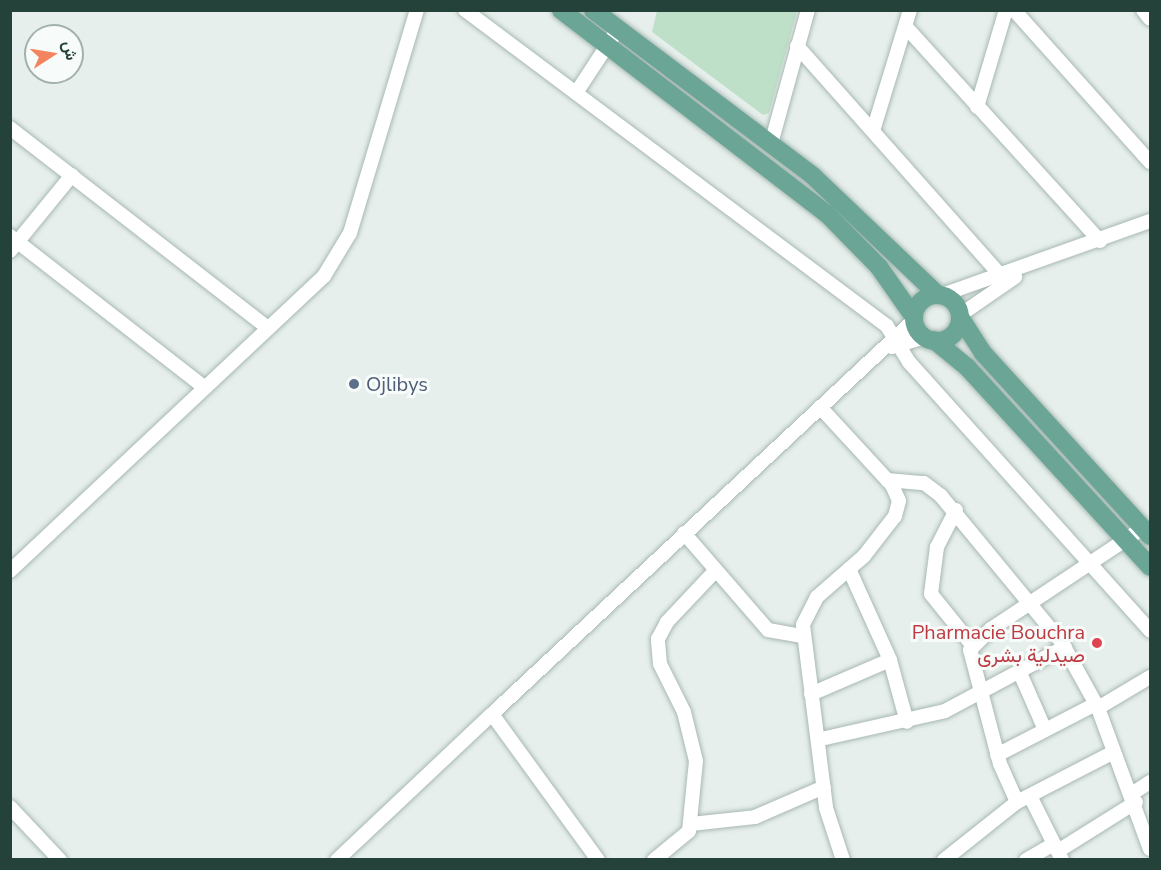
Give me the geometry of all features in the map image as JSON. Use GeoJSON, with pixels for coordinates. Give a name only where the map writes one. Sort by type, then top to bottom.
{"type":"FeatureCollection","features":[{"type":"Feature","properties":{"kind":"main road"},"geometry":{"type":"LineString","coordinates":[[561,10],[613,37],[771,144],[841,201],[909,271],[960,316],[982,353],[1147,532]]}},
{"type":"Feature","properties":{"kind":"main road"},"geometry":{"type":"LineString","coordinates":[[593,10],[613,37],[793,183],[849,235],[893,285],[929,339],[968,367],[1150,567]]}},
{"type":"Feature","properties":{"kind":"main road"},"geometry":{"type":"LineString","coordinates":[[893,285],[909,271]]}},
{"type":"Feature","properties":{"kind":"main road"},"geometry":{"type":"LineString","coordinates":[[914,318],[920,302],[940,296]]}},
{"type":"Feature","properties":{"kind":"main road"},"geometry":{"type":"LineString","coordinates":[[929,339],[951,336],[960,316]]}},
{"type":"Feature","properties":{"kind":"main road"},"geometry":{"type":"LineString","coordinates":[[968,367],[982,353]]}},
{"type":"Feature","properties":{"kind":"street"},"geometry":{"type":"LineString","coordinates":[[10,571],[324,276],[350,233],[417,10]]}},
{"type":"Feature","properties":{"kind":"street"},"geometry":{"type":"LineString","coordinates":[[465,10],[898,339],[909,362],[1150,631]]}},
{"type":"Feature","properties":{"kind":"street"},"geometry":{"type":"LineString","coordinates":[[771,144],[808,10]]}},
{"type":"Feature","properties":{"kind":"street"},"geometry":{"type":"LineString","coordinates":[[873,131],[910,10]]}},
{"type":"Feature","properties":{"kind":"street"},"geometry":{"type":"LineString","coordinates":[[977,107],[1006,10]]}},
{"type":"Feature","properties":{"kind":"street"},"geometry":{"type":"LineString","coordinates":[[1014,10],[1150,162]]}},
{"type":"Feature","properties":{"kind":"street"},"geometry":{"type":"LineString","coordinates":[[1143,10],[1150,19]]}},
{"type":"Feature","properties":{"kind":"street"},"geometry":{"type":"LineString","coordinates":[[906,27],[1100,241]]}},
{"type":"Feature","properties":{"kind":"street"},"geometry":{"type":"LineString","coordinates":[[576,93],[613,37]]}},
{"type":"Feature","properties":{"kind":"street"},"geometry":{"type":"LineString","coordinates":[[797,45],[1000,275]]}},
{"type":"Feature","properties":{"kind":"street"},"geometry":{"type":"LineString","coordinates":[[10,128],[268,328]]}},
{"type":"Feature","properties":{"kind":"street"},"geometry":{"type":"LineString","coordinates":[[72,175],[13,243],[204,388]]}},
{"type":"Feature","properties":{"kind":"street"},"geometry":{"type":"LineString","coordinates":[[940,296],[1038,264],[1150,221]]}},
{"type":"Feature","properties":{"kind":"street"},"geometry":{"type":"LineString","coordinates":[[960,316],[1038,264]]}},
{"type":"Feature","properties":{"kind":"street"},"geometry":{"type":"LineString","coordinates":[[337,860],[684,533],[820,407],[898,339],[914,318]]}},
{"type":"Feature","properties":{"kind":"street"},"geometry":{"type":"LineString","coordinates":[[898,339],[929,339]]}},
{"type":"Feature","properties":{"kind":"street"},"geometry":{"type":"LineString","coordinates":[[820,407],[887,480],[899,501],[895,516],[849,569],[806,612],[802,636],[821,739],[824,787],[843,860]]}},
{"type":"Feature","properties":{"kind":"street"},"geometry":{"type":"LineString","coordinates":[[887,480],[924,483],[956,510],[1065,647],[1097,706],[1114,753],[1135,797],[1150,849]]}},
{"type":"Feature","properties":{"kind":"street"},"geometry":{"type":"LineString","coordinates":[[956,510],[938,547],[932,594],[973,646],[971,661],[997,755],[1058,851]]}},
{"type":"Feature","properties":{"kind":"street"},"geometry":{"type":"LineString","coordinates":[[973,646],[1091,564],[1147,532]]}},
{"type":"Feature","properties":{"kind":"street"},"geometry":{"type":"LineString","coordinates":[[684,533],[768,630],[802,636]]}},
{"type":"Feature","properties":{"kind":"street"},"geometry":{"type":"LineString","coordinates":[[10,551],[22,560]]}},
{"type":"Feature","properties":{"kind":"street"},"geometry":{"type":"LineString","coordinates":[[849,569],[890,660],[907,722]]}},
{"type":"Feature","properties":{"kind":"street"},"geometry":{"type":"LineString","coordinates":[[654,860],[679,842],[691,824],[692,734],[656,653],[667,622],[716,570]]}},
{"type":"Feature","properties":{"kind":"street"},"geometry":{"type":"LineString","coordinates":[[821,739],[907,722],[980,697],[1065,647]]}},
{"type":"Feature","properties":{"kind":"street"},"geometry":{"type":"LineString","coordinates":[[811,694],[890,660]]}},
{"type":"Feature","properties":{"kind":"street"},"geometry":{"type":"LineString","coordinates":[[1020,673],[1045,730]]}},
{"type":"Feature","properties":{"kind":"street"},"geometry":{"type":"LineString","coordinates":[[997,755],[1150,677]]}},
{"type":"Feature","properties":{"kind":"street"},"geometry":{"type":"LineString","coordinates":[[492,714],[598,860]]}},
{"type":"Feature","properties":{"kind":"street"},"geometry":{"type":"LineString","coordinates":[[944,860],[1023,799],[1114,753]]}},
{"type":"Feature","properties":{"kind":"street"},"geometry":{"type":"LineString","coordinates":[[1026,860],[1058,851],[1135,797],[1150,782]]}},
{"type":"Feature","properties":{"kind":"street"},"geometry":{"type":"LineString","coordinates":[[691,824],[755,817],[824,787]]}},
{"type":"Feature","properties":{"kind":"street"},"geometry":{"type":"LineString","coordinates":[[10,807],[60,860]]}},
{"type":"Feature","properties":{"kind":"street"},"geometry":{"type":"LineString","coordinates":[[1144,860],[1150,856]]}},
{"type":"Feature","properties":{"kind":"green space"},"geometry":{"type":"Polygon","coordinates":[[[657,11],[797,11],[769,113],[763,115],[652,32],[657,11]]]}},
{"type":"Feature","properties":{"kind":"place","name":"Ojlibys"},"geometry":{"type":"Point","coordinates":[354,384]}},
{"type":"Feature","properties":{"kind":"place","name":"Pharmacie Bouchra صيدلية بشرى"},"geometry":{"type":"Point","coordinates":[1097,643]}}]}
